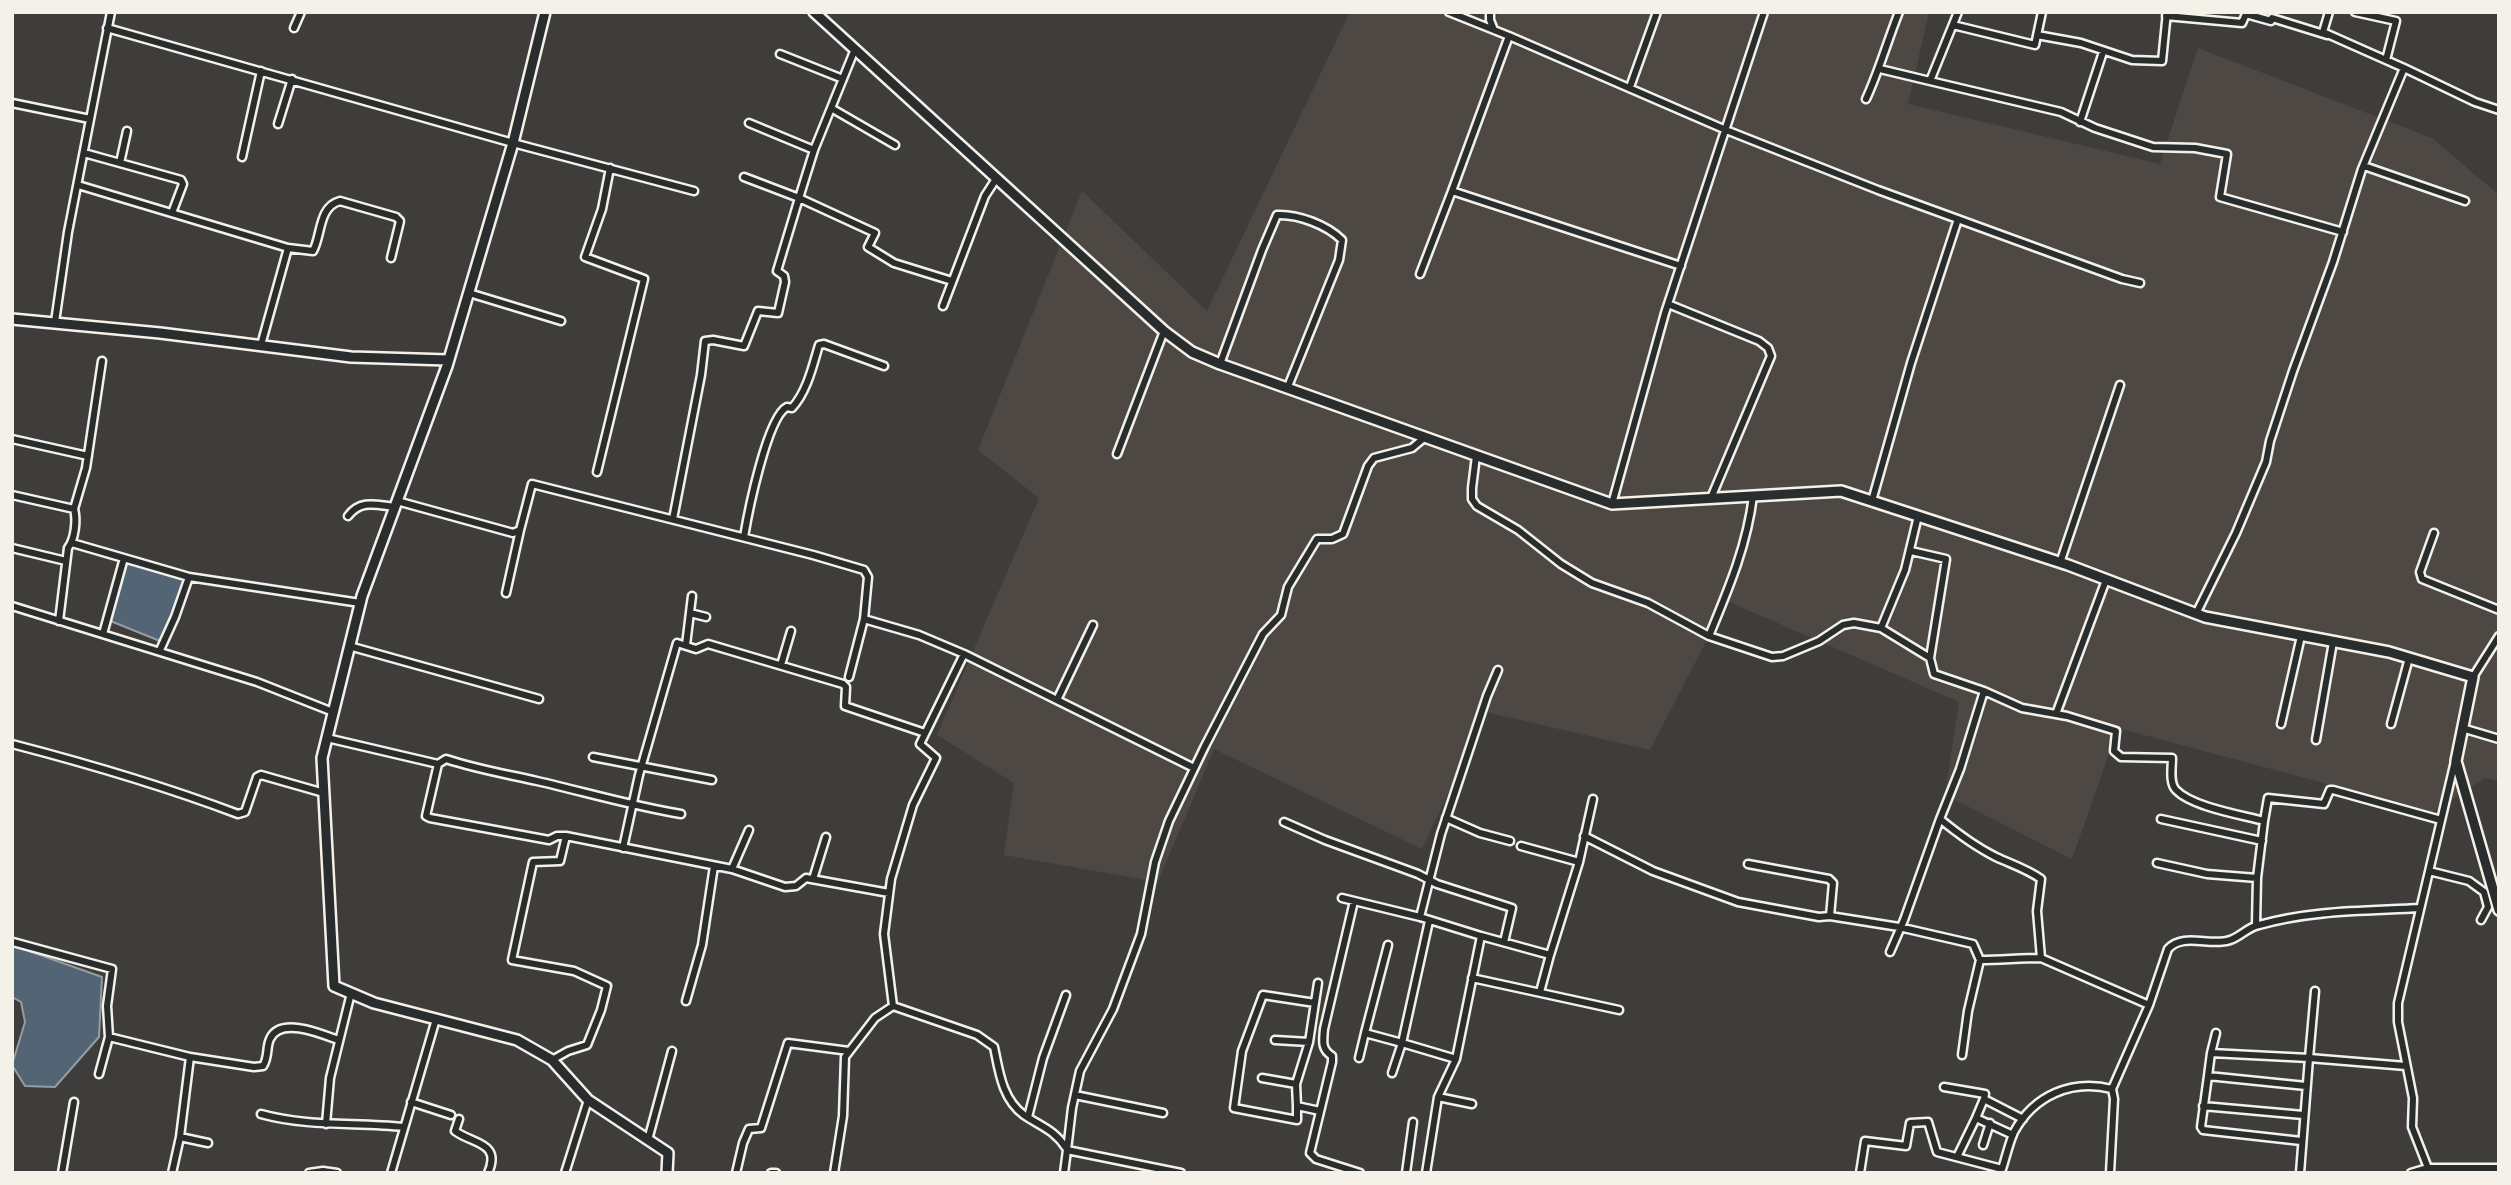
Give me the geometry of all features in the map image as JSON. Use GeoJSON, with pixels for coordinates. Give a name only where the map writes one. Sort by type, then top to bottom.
{"type":"FeatureCollection","features":[{"type":"Feature","properties":{"kind":"street"},"geometry":{"type":"LineString","coordinates":[[55,322],[68,232],[111,12]]}},
{"type":"Feature","properties":{"kind":"street"},"geometry":{"type":"LineString","coordinates":[[294,28],[301,12]]}},
{"type":"Feature","properties":{"kind":"street"},"geometry":{"type":"LineString","coordinates":[[545,12],[513,144],[469,293],[448,360],[360,603],[322,758],[334,986],[374,1003],[517,1040],[552,1060],[588,1100],[668,1153],[667,1173]]}},
{"type":"Feature","properties":{"kind":"street"},"geometry":{"type":"LineString","coordinates":[[814,12],[1164,331],[1192,352],[1220,364],[1612,504],[1841,491],[2060,563],[2196,614],[2409,658],[2473,677]]}},
{"type":"Feature","properties":{"kind":"street"},"geometry":{"type":"LineString","coordinates":[[1449,12],[1726,130],[1878,190],[2140,283]]}},
{"type":"Feature","properties":{"kind":"street"},"geometry":{"type":"LineString","coordinates":[[1490,12],[1494,30]]}},
{"type":"Feature","properties":{"kind":"street"},"geometry":{"type":"LineString","coordinates":[[1630,88],[1657,12]]}},
{"type":"Feature","properties":{"kind":"street"},"geometry":{"type":"LineString","coordinates":[[1612,504],[1668,304],[1764,12]]}},
{"type":"Feature","properties":{"kind":"street"},"geometry":{"type":"LineString","coordinates":[[1866,99],[1880,69],[1880,58],[1899,12]]}},
{"type":"Feature","properties":{"kind":"street"},"geometry":{"type":"LineString","coordinates":[[1930,81],[1958,12]]}},
{"type":"Feature","properties":{"kind":"street"},"geometry":{"type":"LineString","coordinates":[[1953,25],[2035,45],[2042,12]]}},
{"type":"Feature","properties":{"kind":"street"},"geometry":{"type":"LineString","coordinates":[[2329,12],[2323,32],[2329,36]]}},
{"type":"Feature","properties":{"kind":"street"},"geometry":{"type":"LineString","coordinates":[[2355,12],[2396,21],[2386,60]]}},
{"type":"Feature","properties":{"kind":"street"},"geometry":{"type":"LineString","coordinates":[[2036,35],[2081,43],[2132,60],[2162,61],[2167,14],[2242,23],[2246,14],[2271,21],[2272,18],[2329,36],[2475,102],[2499,110]]}},
{"type":"Feature","properties":{"kind":"street"},"geometry":{"type":"LineString","coordinates":[[107,28],[513,144],[610,167],[694,191]]}},
{"type":"Feature","properties":{"kind":"street"},"geometry":{"type":"LineString","coordinates":[[1420,274],[1509,36]]}},
{"type":"Feature","properties":{"kind":"street"},"geometry":{"type":"LineString","coordinates":[[673,519],[705,341],[744,346],[758,311],[778,313],[785,282],[784,276],[777,271],[814,150],[855,49]]}},
{"type":"Feature","properties":{"kind":"street"},"geometry":{"type":"LineString","coordinates":[[2080,122],[2103,51]]}},
{"type":"Feature","properties":{"kind":"street"},"geometry":{"type":"LineString","coordinates":[[780,54],[843,79]]}},
{"type":"Feature","properties":{"kind":"street"},"geometry":{"type":"LineString","coordinates":[[2196,614],[2236,533],[2266,462],[2292,372],[2364,166],[2404,68]]}},
{"type":"Feature","properties":{"kind":"street"},"geometry":{"type":"LineString","coordinates":[[1880,69],[2061,112],[2080,122],[2153,147],[2195,148],[2227,154],[2220,197],[2343,232]]}},
{"type":"Feature","properties":{"kind":"street"},"geometry":{"type":"LineString","coordinates":[[242,157],[261,71]]}},
{"type":"Feature","properties":{"kind":"street"},"geometry":{"type":"LineString","coordinates":[[278,124],[292,79]]}},
{"type":"Feature","properties":{"kind":"street"},"geometry":{"type":"LineString","coordinates":[[12,103],[90,119]]}},
{"type":"Feature","properties":{"kind":"street"},"geometry":{"type":"LineString","coordinates":[[831,108],[895,145]]}},
{"type":"Feature","properties":{"kind":"street"},"geometry":{"type":"LineString","coordinates":[[749,123],[814,150]]}},
{"type":"Feature","properties":{"kind":"street"},"geometry":{"type":"LineString","coordinates":[[120,163],[127,131]]}},
{"type":"Feature","properties":{"kind":"street"},"geometry":{"type":"LineString","coordinates":[[84,153],[181,180],[183,184],[172,213]]}},
{"type":"Feature","properties":{"kind":"street"},"geometry":{"type":"LineString","coordinates":[[2364,166],[2465,201]]}},
{"type":"Feature","properties":{"kind":"street"},"geometry":{"type":"LineString","coordinates":[[597,472],[644,279],[585,257],[603,209],[610,167]]}},
{"type":"Feature","properties":{"kind":"street"},"geometry":{"type":"LineString","coordinates":[[744,177],[799,198],[875,233],[868,247],[894,262],[952,281]]}},
{"type":"Feature","properties":{"kind":"street"},"geometry":{"type":"LineString","coordinates":[[943,306],[985,196],[996,178]]}},
{"type":"Feature","properties":{"kind":"street"},"geometry":{"type":"LineString","coordinates":[[78,185],[288,248],[313,251],[323,217],[334,203],[340,201],[396,217],[400,221],[391,258]]}},
{"type":"Feature","properties":{"kind":"street"},"geometry":{"type":"LineString","coordinates":[[1452,191],[1681,266]]}},
{"type":"Feature","properties":{"kind":"street"},"geometry":{"type":"LineString","coordinates":[[1220,364],[1277,215],[1291,215],[1335,234],[1342,240],[1339,260],[1287,389]]}},
{"type":"Feature","properties":{"kind":"street"},"geometry":{"type":"LineString","coordinates":[[1872,501],[1911,363],[1958,219]]}},
{"type":"Feature","properties":{"kind":"street"},"geometry":{"type":"LineString","coordinates":[[261,345],[288,248]]}},
{"type":"Feature","properties":{"kind":"street"},"geometry":{"type":"LineString","coordinates":[[469,293],[561,321]]}},
{"type":"Feature","properties":{"kind":"street"},"geometry":{"type":"LineString","coordinates":[[1668,304],[1759,341],[1768,348],[1771,356],[1712,499]]}},
{"type":"Feature","properties":{"kind":"street"},"geometry":{"type":"LineString","coordinates":[[12,319],[351,357],[448,360]]}},
{"type":"Feature","properties":{"kind":"street"},"geometry":{"type":"LineString","coordinates":[[1117,454],[1164,331]]}},
{"type":"Feature","properties":{"kind":"street"},"geometry":{"type":"LineString","coordinates":[[744,537],[760,463],[779,412],[787,407],[792,408],[797,403],[819,345],[824,344],[884,366]]}},
{"type":"Feature","properties":{"kind":"street"},"geometry":{"type":"LineString","coordinates":[[60,621],[66,561],[76,515],[74,509],[88,456],[102,361]]}},
{"type":"Feature","properties":{"kind":"street"},"geometry":{"type":"LineString","coordinates":[[2060,563],[2120,385]]}},
{"type":"Feature","properties":{"kind":"street"},"geometry":{"type":"LineString","coordinates":[[1064,1173],[1080,1071],[1113,1009],[1141,934],[1155,862],[1169,821],[1194,768],[1263,635],[1281,615],[1288,587],[1317,539],[1332,539],[1343,534],[1368,466],[1374,457],[1412,448],[1424,438]]}},
{"type":"Feature","properties":{"kind":"street"},"geometry":{"type":"LineString","coordinates":[[12,439],[88,456]]}},
{"type":"Feature","properties":{"kind":"street"},"geometry":{"type":"LineString","coordinates":[[1476,456],[1472,499],[1477,506],[1518,530],[1561,564],[1592,583],[1648,603],[1709,636],[1772,657],[1783,656],[1819,640],[1843,625],[1854,623],[1881,628],[1930,658]]}},
{"type":"Feature","properties":{"kind":"street"},"geometry":{"type":"LineString","coordinates":[[506,593],[531,484],[864,570],[868,577],[864,619],[849,677]]}},
{"type":"Feature","properties":{"kind":"street"},"geometry":{"type":"LineString","coordinates":[[12,495],[74,509]]}},
{"type":"Feature","properties":{"kind":"street"},"geometry":{"type":"LineString","coordinates":[[1709,636],[1738,566],[1754,496]]}},
{"type":"Feature","properties":{"kind":"street"},"geometry":{"type":"LineString","coordinates":[[348,516],[364,503],[396,504],[499,531],[513,533],[520,530]]}},
{"type":"Feature","properties":{"kind":"street"},"geometry":{"type":"LineString","coordinates":[[1881,628],[1911,551],[1918,516]]}},
{"type":"Feature","properties":{"kind":"street"},"geometry":{"type":"LineString","coordinates":[[2434,533],[2420,572],[2421,579],[2499,610]]}},
{"type":"Feature","properties":{"kind":"street"},"geometry":{"type":"LineString","coordinates":[[72,543],[189,577],[360,603]]}},
{"type":"Feature","properties":{"kind":"street"},"geometry":{"type":"LineString","coordinates":[[12,548],[66,561]]}},
{"type":"Feature","properties":{"kind":"street"},"geometry":{"type":"LineString","coordinates":[[1911,551],[1946,559],[1930,658],[1934,674],[1984,691],[2022,709],[2056,714],[2116,731],[2113,751],[2121,757],[2172,758],[2172,782],[2176,790],[2194,801],[2264,821]]}},
{"type":"Feature","properties":{"kind":"street"},"geometry":{"type":"LineString","coordinates":[[103,634],[124,558]]}},
{"type":"Feature","properties":{"kind":"street"},"geometry":{"type":"LineString","coordinates":[[160,650],[176,617],[189,577]]}},
{"type":"Feature","properties":{"kind":"street"},"geometry":{"type":"LineString","coordinates":[[2056,714],[2106,580]]}},
{"type":"Feature","properties":{"kind":"street"},"geometry":{"type":"LineString","coordinates":[[686,645],[692,596]]}},
{"type":"Feature","properties":{"kind":"street"},"geometry":{"type":"LineString","coordinates":[[12,606],[257,682],[333,712]]}},
{"type":"Feature","properties":{"kind":"street"},"geometry":{"type":"LineString","coordinates":[[690,614],[706,617]]}},
{"type":"Feature","properties":{"kind":"street"},"geometry":{"type":"LineString","coordinates":[[864,619],[919,635],[964,654],[1194,768]]}},
{"type":"Feature","properties":{"kind":"street"},"geometry":{"type":"LineString","coordinates":[[1057,700],[1093,625]]}},
{"type":"Feature","properties":{"kind":"street"},"geometry":{"type":"LineString","coordinates":[[781,665],[790,631]]}},
{"type":"Feature","properties":{"kind":"street"},"geometry":{"type":"LineString","coordinates":[[2281,724],[2301,636]]}},
{"type":"Feature","properties":{"kind":"street"},"geometry":{"type":"LineString","coordinates":[[2428,1168],[2412,1127],[2413,1098],[2398,1022],[2398,1003],[2473,677],[2499,636]]}},
{"type":"Feature","properties":{"kind":"street"},"geometry":{"type":"LineString","coordinates":[[2316,740],[2333,642]]}},
{"type":"Feature","properties":{"kind":"street"},"geometry":{"type":"LineString","coordinates":[[624,848],[632,806],[677,643],[700,649],[708,644],[843,684],[846,687],[845,706],[925,733]]}},
{"type":"Feature","properties":{"kind":"street"},"geometry":{"type":"LineString","coordinates":[[349,646],[539,699]]}},
{"type":"Feature","properties":{"kind":"street"},"geometry":{"type":"LineString","coordinates":[[893,1006],[884,934],[890,893],[901,840],[913,805],[936,758],[920,744],[964,654]]}},
{"type":"Feature","properties":{"kind":"street"},"geometry":{"type":"LineString","coordinates":[[2391,724],[2409,658]]}},
{"type":"Feature","properties":{"kind":"street"},"geometry":{"type":"LineString","coordinates":[[1420,918],[1446,818],[1498,670]]}},
{"type":"Feature","properties":{"kind":"street"},"geometry":{"type":"LineString","coordinates":[[1890,953],[1960,769],[1984,691]]}},
{"type":"Feature","properties":{"kind":"street"},"geometry":{"type":"LineString","coordinates":[[2462,728],[2499,739]]}},
{"type":"Feature","properties":{"kind":"street"},"geometry":{"type":"LineString","coordinates":[[327,738],[438,764]]}},
{"type":"Feature","properties":{"kind":"street"},"geometry":{"type":"LineString","coordinates":[[12,744],[172,789],[238,814],[245,812],[257,777],[261,775],[324,793]]}},
{"type":"Feature","properties":{"kind":"street"},"geometry":{"type":"LineString","coordinates":[[593,757],[712,780]]}},
{"type":"Feature","properties":{"kind":"street"},"geometry":{"type":"LineString","coordinates":[[681,814],[632,806],[536,781],[485,772],[446,759],[438,764],[426,816],[549,840],[566,835],[732,869],[785,887],[796,886],[806,878],[890,893]]}},
{"type":"Feature","properties":{"kind":"street"},"geometry":{"type":"LineString","coordinates":[[2455,761],[2499,910]]}},
{"type":"Feature","properties":{"kind":"street"},"geometry":{"type":"LineString","coordinates":[[2256,925],[2257,878],[2268,798],[2324,804],[2330,790],[2333,790],[2441,820]]}},
{"type":"Feature","properties":{"kind":"street"},"geometry":{"type":"LineString","coordinates":[[1540,992],[1579,862],[1593,799]]}},
{"type":"Feature","properties":{"kind":"street"},"geometry":{"type":"LineString","coordinates":[[1446,818],[1480,833],[1510,841]]}},
{"type":"Feature","properties":{"kind":"street"},"geometry":{"type":"LineString","coordinates":[[1940,819],[1994,856],[2041,879],[2037,911],[2041,958]]}},
{"type":"Feature","properties":{"kind":"street"},"geometry":{"type":"LineString","coordinates":[[2161,819],[2262,841]]}},
{"type":"Feature","properties":{"kind":"street"},"geometry":{"type":"LineString","coordinates":[[1284,822],[1430,880],[1512,908],[1504,942]]}},
{"type":"Feature","properties":{"kind":"street"},"geometry":{"type":"LineString","coordinates":[[732,869],[749,830]]}},
{"type":"Feature","properties":{"kind":"street"},"geometry":{"type":"LineString","coordinates":[[552,1060],[587,1045],[607,986],[575,971],[512,960],[533,862],[560,861],[566,835]]}},
{"type":"Feature","properties":{"kind":"street"},"geometry":{"type":"LineString","coordinates":[[1584,836],[1653,871],[1738,902],[1899,928],[1973,944],[1980,960],[1968,1011],[1962,1055]]}},
{"type":"Feature","properties":{"kind":"street"},"geometry":{"type":"LineString","coordinates":[[813,879],[825,837]]}},
{"type":"Feature","properties":{"kind":"street"},"geometry":{"type":"LineString","coordinates":[[1521,846],[1579,862]]}},
{"type":"Feature","properties":{"kind":"street"},"geometry":{"type":"LineString","coordinates":[[2157,863],[2207,874],[2257,878]]}},
{"type":"Feature","properties":{"kind":"street"},"geometry":{"type":"LineString","coordinates":[[1748,864],[1829,879],[1833,883],[1830,916]]}},
{"type":"Feature","properties":{"kind":"street"},"geometry":{"type":"LineString","coordinates":[[686,1001],[702,944],[714,866]]}},
{"type":"Feature","properties":{"kind":"street"},"geometry":{"type":"LineString","coordinates":[[2429,870],[2469,881],[2484,892],[2488,907],[2480,920]]}},
{"type":"Feature","properties":{"kind":"street"},"geometry":{"type":"LineString","coordinates":[[1342,898],[1550,955]]}},
{"type":"Feature","properties":{"kind":"street"},"geometry":{"type":"LineString","coordinates":[[1354,901],[1324,1029],[1322,1044],[1332,1056],[1311,1156],[1360,1173]]}},
{"type":"Feature","properties":{"kind":"street"},"geometry":{"type":"LineString","coordinates":[[2109,1173],[2114,1099],[2112,1089],[2149,1005],[2168,949],[2173,944],[2228,941],[2256,925],[2332,912],[2420,908]]}},
{"type":"Feature","properties":{"kind":"street"},"geometry":{"type":"LineString","coordinates":[[1392,1073],[1402,1043],[1429,921]]}},
{"type":"Feature","properties":{"kind":"street"},"geometry":{"type":"LineString","coordinates":[[1426,1173],[1438,1097],[1456,1059],[1481,936]]}},
{"type":"Feature","properties":{"kind":"street"},"geometry":{"type":"LineString","coordinates":[[13,942],[111,969],[107,1006],[109,1037],[99,1074]]}},
{"type":"Feature","properties":{"kind":"street"},"geometry":{"type":"LineString","coordinates":[[1359,1058],[1388,946]]}},
{"type":"Feature","properties":{"kind":"street"},"geometry":{"type":"LineString","coordinates":[[1980,960],[2041,958],[2149,1005]]}},
{"type":"Feature","properties":{"kind":"street"},"geometry":{"type":"LineString","coordinates":[[1472,978],[1619,1010]]}},
{"type":"Feature","properties":{"kind":"street"},"geometry":{"type":"LineString","coordinates":[[1315,1003],[1263,995],[1242,1051],[1234,1108],[1297,1121],[1296,1084],[1309,1042],[1315,1003],[1318,983]]}},
{"type":"Feature","properties":{"kind":"street"},"geometry":{"type":"LineString","coordinates":[[2300,1173],[2315,991]]}},
{"type":"Feature","properties":{"kind":"street"},"geometry":{"type":"LineString","coordinates":[[326,1124],[330,1078],[351,993]]}},
{"type":"Feature","properties":{"kind":"street"},"geometry":{"type":"LineString","coordinates":[[1028,1117],[1043,1058],[1066,995]]}},
{"type":"Feature","properties":{"kind":"street"},"geometry":{"type":"LineString","coordinates":[[834,1173],[843,1116],[845,1057],[875,1018],[893,1006]]}},
{"type":"Feature","properties":{"kind":"street"},"geometry":{"type":"LineString","coordinates":[[893,1006],[990,1042],[994,1047],[1004,1092],[1022,1114],[1059,1136],[1067,1150],[1181,1173]]}},
{"type":"Feature","properties":{"kind":"street"},"geometry":{"type":"LineString","coordinates":[[391,1173],[436,1019]]}},
{"type":"Feature","properties":{"kind":"street"},"geometry":{"type":"LineString","coordinates":[[109,1037],[190,1057],[254,1067],[263,1066],[269,1040],[274,1033],[282,1030],[305,1028],[338,1040]]}},
{"type":"Feature","properties":{"kind":"street"},"geometry":{"type":"LineString","coordinates":[[1364,1033],[1456,1059]]}},
{"type":"Feature","properties":{"kind":"street"},"geometry":{"type":"LineString","coordinates":[[2216,1033],[2203,1106],[2203,1130],[2301,1141]]}},
{"type":"Feature","properties":{"kind":"street"},"geometry":{"type":"LineString","coordinates":[[1275,1040],[1309,1042]]}},
{"type":"Feature","properties":{"kind":"street"},"geometry":{"type":"LineString","coordinates":[[736,1173],[749,1129],[761,1128],[788,1043],[849,1051]]}},
{"type":"Feature","properties":{"kind":"street"},"geometry":{"type":"LineString","coordinates":[[648,1140],[672,1051]]}},
{"type":"Feature","properties":{"kind":"street"},"geometry":{"type":"LineString","coordinates":[[2211,1053],[2406,1066]]}},
{"type":"Feature","properties":{"kind":"street"},"geometry":{"type":"LineString","coordinates":[[172,1173],[180,1137],[190,1057]]}},
{"type":"Feature","properties":{"kind":"street"},"geometry":{"type":"LineString","coordinates":[[2208,1076],[2306,1086]]}},
{"type":"Feature","properties":{"kind":"street"},"geometry":{"type":"LineString","coordinates":[[1262,1078],[1296,1084]]}},
{"type":"Feature","properties":{"kind":"street"},"geometry":{"type":"LineString","coordinates":[[1860,1173],[1865,1141],[1906,1146],[1910,1123],[1928,1122],[1937,1152],[2001,1168],[2013,1135],[2023,1119],[2046,1096],[2070,1087],[2095,1085],[2112,1089]]}},
{"type":"Feature","properties":{"kind":"street"},"geometry":{"type":"LineString","coordinates":[[1944,1087],[1985,1094],[1957,1157]]}},
{"type":"Feature","properties":{"kind":"street"},"geometry":{"type":"LineString","coordinates":[[1075,1095],[1163,1113]]}},
{"type":"Feature","properties":{"kind":"street"},"geometry":{"type":"LineString","coordinates":[[1438,1097],[1472,1104]]}},
{"type":"Feature","properties":{"kind":"street"},"geometry":{"type":"LineString","coordinates":[[1984,1099],[2023,1119]]}},
{"type":"Feature","properties":{"kind":"street"},"geometry":{"type":"LineString","coordinates":[[565,1173],[588,1100]]}},
{"type":"Feature","properties":{"kind":"street"},"geometry":{"type":"LineString","coordinates":[[62,1173],[74,1102]]}},
{"type":"Feature","properties":{"kind":"street"},"geometry":{"type":"LineString","coordinates":[[411,1102],[451,1115]]}},
{"type":"Feature","properties":{"kind":"street"},"geometry":{"type":"LineString","coordinates":[[1297,1106],[1320,1111]]}},
{"type":"Feature","properties":{"kind":"street"},"geometry":{"type":"LineString","coordinates":[[2203,1106],[2303,1115]]}},
{"type":"Feature","properties":{"kind":"street"},"geometry":{"type":"LineString","coordinates":[[261,1114],[326,1124],[404,1126]]}},
{"type":"Feature","properties":{"kind":"street"},"geometry":{"type":"LineString","coordinates":[[1976,1118],[2013,1135]]}},
{"type":"Feature","properties":{"kind":"street"},"geometry":{"type":"LineString","coordinates":[[459,1119],[455,1131],[481,1142],[492,1157],[493,1163],[488,1173]]}},
{"type":"Feature","properties":{"kind":"street"},"geometry":{"type":"LineString","coordinates":[[1406,1173],[1413,1122]]}},
{"type":"Feature","properties":{"kind":"street"},"geometry":{"type":"LineString","coordinates":[[1983,1145],[1990,1124]]}},
{"type":"Feature","properties":{"kind":"street"},"geometry":{"type":"LineString","coordinates":[[180,1137],[208,1143]]}},
{"type":"Feature","properties":{"kind":"street"},"geometry":{"type":"LineString","coordinates":[[2411,1173],[2428,1168],[2499,1168]]}},
{"type":"Feature","properties":{"kind":"street"},"geometry":{"type":"LineString","coordinates":[[309,1173],[337,1173]]}},
{"type":"Feature","properties":{"kind":"shaded area"},"geometry":{"type":"Polygon","coordinates":[[[1350,12],[1449,12],[1491,29],[1499,12],[1929,12],[1908,104],[2160,164],[2198,48],[2432,138],[2499,195],[2499,781],[2485,778],[2432,812],[2118,728],[2072,859],[1945,795],[1959,702],[1727,601],[1650,750],[1486,712],[1422,849],[1214,749],[1158,882],[1004,855],[1014,783],[937,735],[1039,498],[978,450],[1082,191],[1207,311],[1350,12]]]}},
{"type":"Feature","properties":{"kind":"water"},"geometry":{"type":"Polygon","coordinates":[[[126,559],[185,577],[185,583],[160,641],[108,620],[126,559]]]}},
{"type":"Feature","properties":{"kind":"water"},"geometry":{"type":"Polygon","coordinates":[[[12,945],[102,977],[99,1037],[55,1087],[25,1086],[12,1065],[25,1022],[21,1002],[12,997],[12,945]]]}}]}
